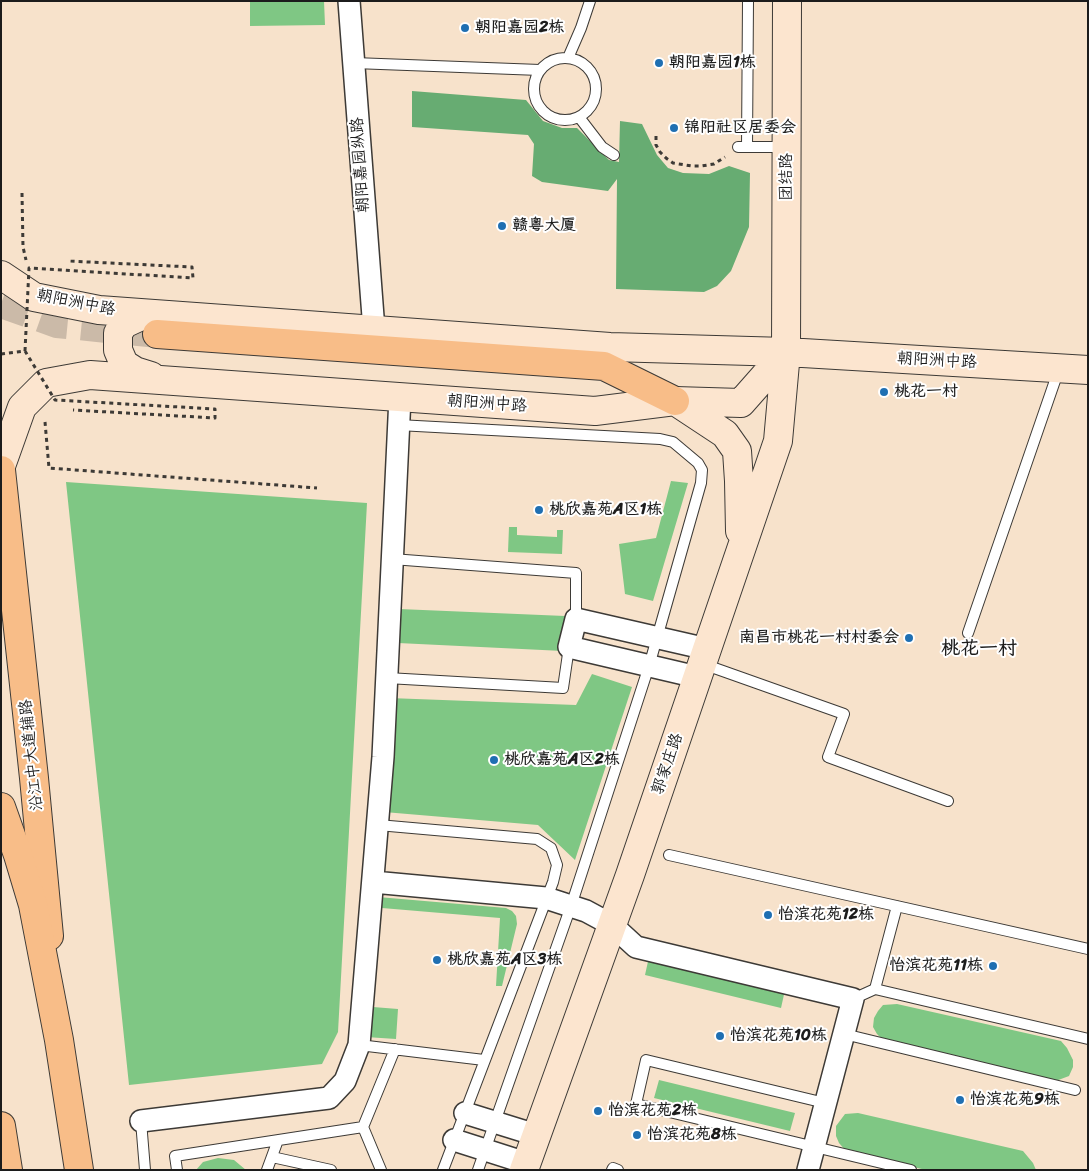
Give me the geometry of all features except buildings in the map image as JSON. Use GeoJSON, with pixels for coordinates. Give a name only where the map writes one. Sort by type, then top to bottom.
{"type":"FeatureCollection","features":[{"type":"Feature","properties":{"kind":"main road","name":"团结路"},"geometry":{"type":"LineString","coordinates":[[786,352],[787,1]]}},
{"type":"Feature","properties":{"kind":"main road","name":"朝阳洲中路"},"geometry":{"type":"LineString","coordinates":[[1,274],[34,297],[157,324],[374,330],[610,347],[786,352],[1088,370]]}},
{"type":"Feature","properties":{"kind":"main road","name":"朝阳洲中路"},"geometry":{"type":"LineString","coordinates":[[157,324],[140,317],[124,324],[118,333],[118,350],[124,364],[135,371],[166,380]]}},
{"type":"Feature","properties":{"kind":"main road"},"geometry":{"type":"LineString","coordinates":[[157,324],[604,366],[675,401],[725,434],[737,451],[740,552]]}},
{"type":"Feature","properties":{"kind":"main road","name":"朝阳洲中路"},"geometry":{"type":"LineString","coordinates":[[1,466],[22,407],[46,382],[90,375],[595,411],[675,401],[741,403],[786,352]]}},
{"type":"Feature","properties":{"kind":"main road","name":"郭家庄路"},"geometry":{"type":"LineString","coordinates":[[525,1166],[630,875],[778,441],[786,352]]}},
{"type":"Feature","properties":{"kind":"main road","name":"沿江中大道辅路"},"geometry":{"type":"LineString","coordinates":[[1,470],[34,778],[59,1040]]}},
{"type":"Feature","properties":{"kind":"main road"},"geometry":{"type":"LineString","coordinates":[[1,807],[18,855],[32,905],[59,1040],[79,1170]]}},
{"type":"Feature","properties":{"kind":"main road"},"geometry":{"type":"LineString","coordinates":[[1,1126],[8,1170]]}},
{"type":"Feature","properties":{"kind":"street","name":"朝阳嘉园纵路"},"geometry":{"type":"LineString","coordinates":[[349,1],[374,330]]}},
{"type":"Feature","properties":{"kind":"street"},"geometry":{"type":"LineString","coordinates":[[141,1121],[329,1098],[345,1082],[359,1045],[383,757],[400,397]]}},
{"type":"Feature","properties":{"kind":"street"},"geometry":{"type":"LineString","coordinates":[[576,619],[658,638],[702,663],[649,666],[569,647],[576,619]]}},
{"type":"Feature","properties":{"kind":"street"},"geometry":{"type":"LineString","coordinates":[[373,882],[546,898],[586,911],[612,925],[636,948],[853,999],[808,1170]]}},
{"type":"Feature","properties":{"kind":"street"},"geometry":{"type":"LineString","coordinates":[[465,1113],[536,1135]]}},
{"type":"Feature","properties":{"kind":"street"},"geometry":{"type":"LineString","coordinates":[[454,1140],[525,1166]]}},
{"type":"Feature","properties":{"kind":"lane"},"geometry":{"type":"LineString","coordinates":[[568,58],[590,1]]}},
{"type":"Feature","properties":{"kind":"lane"},"geometry":{"type":"LineString","coordinates":[[748,1],[743,147],[787,148]]}},
{"type":"Feature","properties":{"kind":"lane"},"geometry":{"type":"LineString","coordinates":[[557,58],[568,58],[579,60],[587,66],[593,74],[596,94],[588,112],[570,120],[560,120],[550,117],[541,110],[533,90],[534,80],[547,62],[557,58]]}},
{"type":"Feature","properties":{"kind":"lane"},"geometry":{"type":"LineString","coordinates":[[354,63],[540,70]]}},
{"type":"Feature","properties":{"kind":"lane"},"geometry":{"type":"LineString","coordinates":[[579,117],[602,147],[614,155]]}},
{"type":"Feature","properties":{"kind":"lane"},"geometry":{"type":"LineString","coordinates":[[968,633],[1059,368]]}},
{"type":"Feature","properties":{"kind":"lane"},"geometry":{"type":"LineString","coordinates":[[398,425],[660,439],[673,442],[698,462],[702,470],[701,483],[658,638],[571,906],[478,1170]]}},
{"type":"Feature","properties":{"kind":"lane"},"geometry":{"type":"LineString","coordinates":[[392,559],[576,573],[576,619]]}},
{"type":"Feature","properties":{"kind":"lane"},"geometry":{"type":"LineString","coordinates":[[387,678],[563,688],[569,647]]}},
{"type":"Feature","properties":{"kind":"lane"},"geometry":{"type":"LineString","coordinates":[[702,663],[844,714],[828,757],[948,801]]}},
{"type":"Feature","properties":{"kind":"lane"},"geometry":{"type":"LineString","coordinates":[[378,825],[537,839],[551,848],[557,865],[443,1170]]}},
{"type":"Feature","properties":{"kind":"lane"},"geometry":{"type":"LineString","coordinates":[[669,855],[1088,949]]}},
{"type":"Feature","properties":{"kind":"lane"},"geometry":{"type":"LineString","coordinates":[[875,989],[897,906]]}},
{"type":"Feature","properties":{"kind":"lane"},"geometry":{"type":"LineString","coordinates":[[853,999],[875,989],[1088,1039]]}},
{"type":"Feature","properties":{"kind":"lane"},"geometry":{"type":"LineString","coordinates":[[844,1034],[1075,1090]]}},
{"type":"Feature","properties":{"kind":"lane"},"geometry":{"type":"LineString","coordinates":[[359,1045],[484,1060]]}},
{"type":"Feature","properties":{"kind":"lane"},"geometry":{"type":"LineString","coordinates":[[381,1170],[363,1127],[395,1049]]}},
{"type":"Feature","properties":{"kind":"lane"},"geometry":{"type":"LineString","coordinates":[[825,1103],[646,1060],[636,1104],[911,1170]]}},
{"type":"Feature","properties":{"kind":"lane"},"geometry":{"type":"LineString","coordinates":[[141,1121],[145,1170]]}},
{"type":"Feature","properties":{"kind":"lane"},"geometry":{"type":"LineString","coordinates":[[177,1170],[175,1156],[363,1127]]}},
{"type":"Feature","properties":{"kind":"lane"},"geometry":{"type":"LineString","coordinates":[[267,1170],[278,1140]]}},
{"type":"Feature","properties":{"kind":"lane"},"geometry":{"type":"LineString","coordinates":[[272,1157],[331,1170]]}},
{"type":"Feature","properties":{"kind":"lane"},"geometry":{"type":"LineString","coordinates":[[612,1170],[613,1168],[618,1170]]}},
{"type":"Feature","properties":{"kind":"path"},"geometry":{"type":"LineString","coordinates":[[656,136],[656,145],[666,158],[673,163],[692,166],[714,164],[743,147]]}},
{"type":"Feature","properties":{"kind":"path"},"geometry":{"type":"LineString","coordinates":[[22,193],[23,247],[28,268],[25,351],[55,400]]}},
{"type":"Feature","properties":{"kind":"path"},"geometry":{"type":"LineString","coordinates":[[28,268],[192,278],[192,267],[68,261]]}},
{"type":"Feature","properties":{"kind":"path"},"geometry":{"type":"LineString","coordinates":[[1,354],[25,351]]}},
{"type":"Feature","properties":{"kind":"path"},"geometry":{"type":"LineString","coordinates":[[50,407],[55,400]]}},
{"type":"Feature","properties":{"kind":"path"},"geometry":{"type":"LineString","coordinates":[[55,400],[216,409],[216,418],[73,410]]}},
{"type":"Feature","properties":{"kind":"path"},"geometry":{"type":"LineString","coordinates":[[44,414],[48,468],[317,488]]}},
{"type":"Feature","properties":{"kind":"green space"},"geometry":{"type":"Polygon","coordinates":[[[250,1],[324,1],[325,25],[250,26],[250,1]]]}},
{"type":"Feature","properties":{"kind":"green space"},"geometry":{"type":"Polygon","coordinates":[[[412,91],[526,100],[543,121],[562,128],[577,128],[609,160],[619,162],[620,121],[642,124],[657,155],[668,168],[683,173],[709,174],[729,166],[750,173],[749,227],[731,271],[717,286],[704,292],[616,289],[617,179],[608,191],[542,182],[532,176],[534,144],[528,135],[412,127],[412,91]]]}},
{"type":"Feature","properties":{"kind":"green space"},"geometry":{"type":"Polygon","coordinates":[[[671,481],[688,483],[653,601],[625,594],[619,544],[656,538],[671,481]]]}},
{"type":"Feature","properties":{"kind":"green space"},"geometry":{"type":"Polygon","coordinates":[[[66,482],[367,503],[338,1032],[322,1064],[129,1085],[66,482]]]}},
{"type":"Feature","properties":{"kind":"green space"},"geometry":{"type":"Polygon","coordinates":[[[509,527],[517,527],[517,535],[557,537],[557,530],[563,530],[562,554],[508,552],[509,527]]]}},
{"type":"Feature","properties":{"kind":"green space"},"geometry":{"type":"Polygon","coordinates":[[[399,609],[565,616],[563,651],[398,643],[399,609]]]}},
{"type":"Feature","properties":{"kind":"green space"},"geometry":{"type":"Polygon","coordinates":[[[592,674],[632,687],[575,860],[538,825],[384,812],[389,698],[576,705],[592,674]]]}},
{"type":"Feature","properties":{"kind":"green space"},"geometry":{"type":"Polygon","coordinates":[[[378,897],[506,908],[512,911],[516,916],[517,924],[502,986],[496,986],[500,918],[382,908],[373,1007],[398,1009],[396,1039],[366,1037],[378,897]]]}},
{"type":"Feature","properties":{"kind":"green space"},"geometry":{"type":"Polygon","coordinates":[[[649,957],[785,990],[781,1008],[645,975],[649,957]]]}},
{"type":"Feature","properties":{"kind":"green space"},"geometry":{"type":"Polygon","coordinates":[[[897,1004],[1061,1041],[1073,1060],[1073,1067],[1069,1076],[1053,1082],[884,1041],[873,1027],[874,1018],[883,1005],[897,1004]]]}},
{"type":"Feature","properties":{"kind":"green space"},"geometry":{"type":"Polygon","coordinates":[[[659,1080],[795,1113],[790,1131],[654,1098],[659,1080]]]}},
{"type":"Feature","properties":{"kind":"green space"},"geometry":{"type":"Polygon","coordinates":[[[858,1113],[1023,1151],[1036,1170],[926,1170],[846,1151],[836,1136],[836,1126],[845,1114],[858,1113]]]}},
{"type":"Feature","properties":{"kind":"green space"},"geometry":{"type":"Polygon","coordinates":[[[218,1158],[234,1160],[246,1170],[196,1170],[203,1162],[218,1158]]]}},
{"type":"Feature","properties":{"kind":"tunnel"},"geometry":{"type":"LineString","coordinates":[[1,304],[57,324],[157,334]]}},
{"type":"Feature","properties":{"kind":"place","name":"朝阳嘉园2栋"},"geometry":{"type":"Point","coordinates":[465,28]}},
{"type":"Feature","properties":{"kind":"place","name":"朝阳嘉园1栋"},"geometry":{"type":"Point","coordinates":[659,63]}},
{"type":"Feature","properties":{"kind":"place","name":"锦阳社区居委会"},"geometry":{"type":"Point","coordinates":[674,128]}},
{"type":"Feature","properties":{"kind":"place","name":"赣粤大厦"},"geometry":{"type":"Point","coordinates":[502,226]}},
{"type":"Feature","properties":{"kind":"place","name":"桃花一村"},"geometry":{"type":"Point","coordinates":[884,392]}},
{"type":"Feature","properties":{"kind":"place","name":"桃欣嘉苑A区1栋"},"geometry":{"type":"Point","coordinates":[539,510]}},
{"type":"Feature","properties":{"kind":"place","name":"南昌市桃花一村村委会"},"geometry":{"type":"Point","coordinates":[909,638]}},
{"type":"Feature","properties":{"kind":"place","name":"桃欣嘉苑A区2栋"},"geometry":{"type":"Point","coordinates":[494,760]}},
{"type":"Feature","properties":{"kind":"place","name":"怡滨花苑12栋"},"geometry":{"type":"Point","coordinates":[768,915]}},
{"type":"Feature","properties":{"kind":"place","name":"桃欣嘉苑A区3栋"},"geometry":{"type":"Point","coordinates":[437,960]}},
{"type":"Feature","properties":{"kind":"place","name":"怡滨花苑11栋"},"geometry":{"type":"Point","coordinates":[993,966]}},
{"type":"Feature","properties":{"kind":"place","name":"怡滨花苑10栋"},"geometry":{"type":"Point","coordinates":[720,1036]}},
{"type":"Feature","properties":{"kind":"place","name":"怡滨花苑9栋"},"geometry":{"type":"Point","coordinates":[960,1100]}},
{"type":"Feature","properties":{"kind":"place","name":"怡滨花苑2栋"},"geometry":{"type":"Point","coordinates":[598,1111]}},
{"type":"Feature","properties":{"kind":"place","name":"怡滨花苑8栋"},"geometry":{"type":"Point","coordinates":[637,1135]}},
{"type":"Feature","properties":{"kind":"district","name":"桃花一村"},"geometry":{"type":"Point","coordinates":[979,649]}}]}
